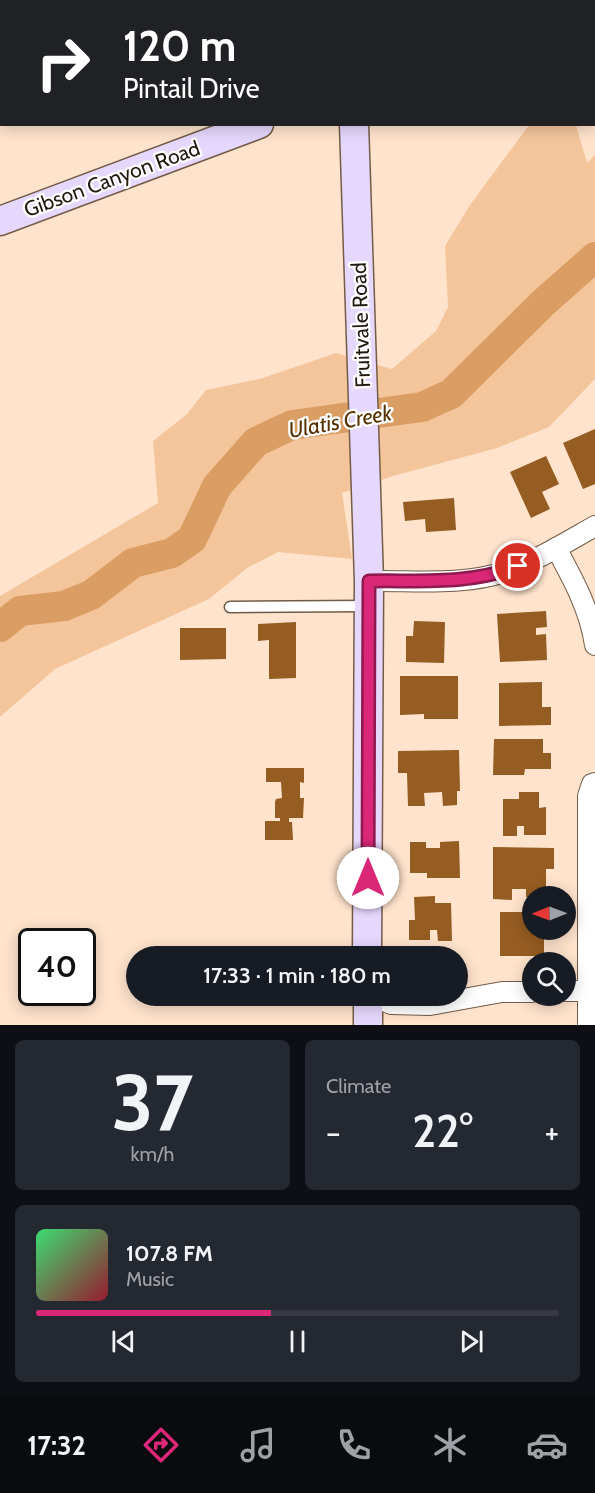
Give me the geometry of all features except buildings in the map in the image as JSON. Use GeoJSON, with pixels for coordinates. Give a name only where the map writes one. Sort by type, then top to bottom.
{"type":"FeatureCollection","features":[{"type":"Feature","properties":{"kind":"street","name":"Gibson Canyon Road"},"geometry":{"type":"LineString","coordinates":[[0,221],[254,126]]}},
{"type":"Feature","properties":{"kind":"street","name":"Fruitvale Road"},"geometry":{"type":"LineString","coordinates":[[354,126],[369,593],[368,946]]}},
{"type":"Feature","properties":{"kind":"street"},"geometry":{"type":"LineString","coordinates":[[369,593],[502,573],[535,560],[595,526]]}},
{"type":"Feature","properties":{"kind":"street"},"geometry":{"type":"LineString","coordinates":[[556,548],[582,597],[593,627],[595,645]]}},
{"type":"Feature","properties":{"kind":"street"},"geometry":{"type":"LineString","coordinates":[[588,1025],[591,991],[588,796],[592,784],[595,783]]}},
{"type":"Feature","properties":{"kind":"street"},"geometry":{"type":"LineString","coordinates":[[468,987],[522,992]]}},
{"type":"Feature","properties":{"kind":"street"},"geometry":{"type":"LineString","coordinates":[[468,998],[502,992]]}},
{"type":"Feature","properties":{"kind":"street"},"geometry":{"type":"LineString","coordinates":[[368,1006],[368,1025]]}},
{"type":"Feature","properties":{"kind":"lane"},"geometry":{"type":"LineString","coordinates":[[230,607],[369,593]]}},
{"type":"Feature","properties":{"kind":"shaded area"},"geometry":{"type":"Polygon","coordinates":[[[528,126],[576,126],[587,163],[595,155],[595,379],[549,427],[497,448],[393,476],[342,493],[352,559],[278,552],[247,568],[209,599],[55,669],[0,717],[0,596],[158,503],[153,441],[187,414],[206,390],[260,379],[336,353],[392,369],[436,331],[448,307],[445,246],[470,205],[528,126]]]}},
{"type":"Feature","properties":{"kind":"waterway","name":"Ulatis Creek"},"geometry":{"type":"LineString","coordinates":[[0,627],[20,611],[64,606],[91,595],[133,563],[172,553],[192,539],[217,486],[256,442],[292,425],[422,407],[451,394],[543,303],[595,257]]}},
{"type":"Feature","properties":{"kind":"route"},"geometry":{"type":"LineString","coordinates":[[368,878],[369,581],[466,579],[502,573],[518,566]]}}]}
